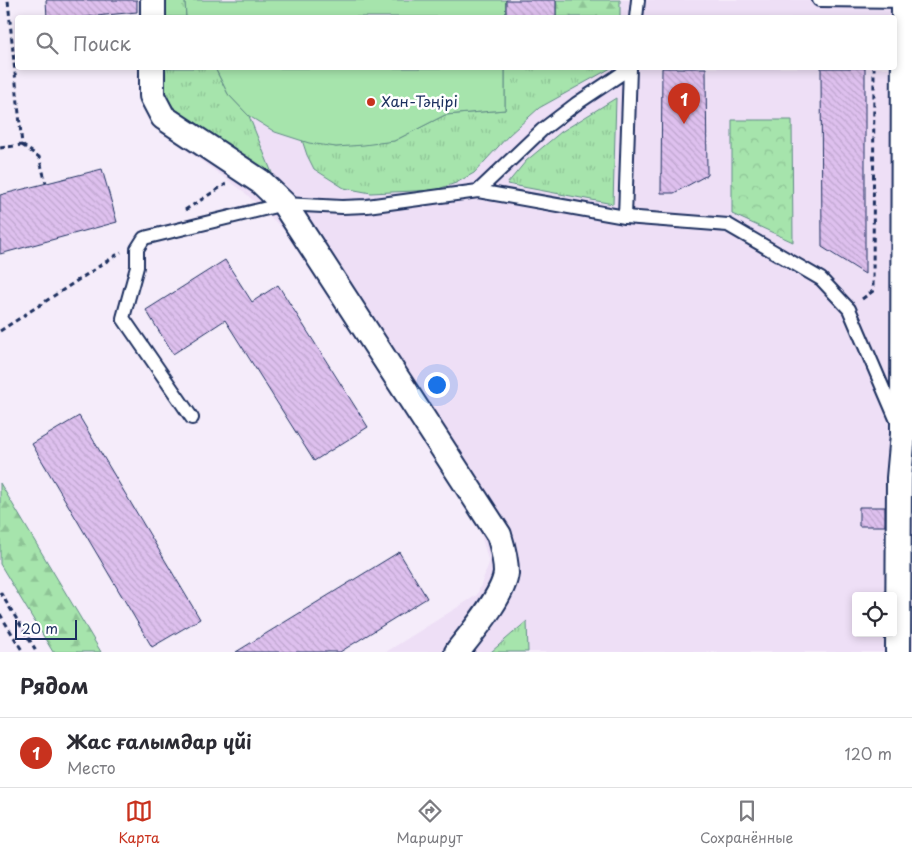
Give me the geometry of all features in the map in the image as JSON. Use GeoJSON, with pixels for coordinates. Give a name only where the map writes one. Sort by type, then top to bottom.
{"type":"FeatureCollection","features":[{"type":"Feature","properties":{"kind":"street"},"geometry":{"type":"LineString","coordinates":[[153,0],[153,15]]}},
{"type":"Feature","properties":{"kind":"street"},"geometry":{"type":"LineString","coordinates":[[898,652],[904,568],[899,478],[907,434],[904,0]]}},
{"type":"Feature","properties":{"kind":"street"},"geometry":{"type":"LineString","coordinates":[[152,70],[152,96],[163,117],[261,182],[284,204],[499,535],[505,555],[506,575],[493,604],[458,652]]}},
{"type":"Feature","properties":{"kind":"lane"},"geometry":{"type":"LineString","coordinates":[[636,15],[638,0]]}},
{"type":"Feature","properties":{"kind":"lane"},"geometry":{"type":"LineString","coordinates":[[819,0],[912,1]]}},
{"type":"Feature","properties":{"kind":"lane"},"geometry":{"type":"LineString","coordinates":[[478,191],[542,130],[576,104],[627,70]]}},
{"type":"Feature","properties":{"kind":"lane"},"geometry":{"type":"LineString","coordinates":[[626,218],[630,70]]}},
{"type":"Feature","properties":{"kind":"lane"},"geometry":{"type":"LineString","coordinates":[[192,418],[123,318],[138,267],[137,249],[144,238],[284,204],[342,208],[478,191],[626,218],[728,225],[820,280],[848,309],[907,434]]}},
{"type":"Feature","properties":{"kind":"path"},"geometry":{"type":"LineString","coordinates":[[8,0],[22,145]]}},
{"type":"Feature","properties":{"kind":"path"},"geometry":{"type":"LineString","coordinates":[[848,309],[873,291],[874,70]]}},
{"type":"Feature","properties":{"kind":"path"},"geometry":{"type":"LineString","coordinates":[[0,148],[22,145],[39,158],[46,183]]}},
{"type":"Feature","properties":{"kind":"path"},"geometry":{"type":"LineString","coordinates":[[0,592],[37,652]]}},
{"type":"Feature","properties":{"kind":"path"},"geometry":{"type":"LineString","coordinates":[[0,614],[23,652]]}},
{"type":"Feature","properties":{"kind":"shaded area"},"geometry":{"type":"Polygon","coordinates":[[[140,0],[912,0],[912,652],[386,652],[477,595],[489,563],[480,531],[284,230],[243,191],[150,124],[140,94],[140,70],[897,70],[897,15],[140,15],[140,0]]]}},
{"type":"Feature","properties":{"kind":"green space"},"geometry":{"type":"Polygon","coordinates":[[[161,0],[185,0],[186,15],[161,15],[161,0]]]}},
{"type":"Feature","properties":{"kind":"green space"},"geometry":{"type":"Polygon","coordinates":[[[185,0],[506,0],[506,15],[186,15],[185,0]]]}},
{"type":"Feature","properties":{"kind":"green space"},"geometry":{"type":"Polygon","coordinates":[[[556,0],[620,0],[620,15],[556,15],[556,0]]]}},
{"type":"Feature","properties":{"kind":"green space"},"geometry":{"type":"Polygon","coordinates":[[[161,70],[216,70],[228,94],[249,116],[276,183],[174,108],[168,99],[161,70]]]}},
{"type":"Feature","properties":{"kind":"green space","name":"Хан-Тәңірі"},"geometry":{"type":"Polygon","coordinates":[[[216,70],[505,70],[505,110],[445,115],[394,141],[364,145],[336,147],[309,143],[275,132],[249,116],[228,94],[216,70]]]}},
{"type":"Feature","properties":{"kind":"green space"},"geometry":{"type":"Polygon","coordinates":[[[505,70],[607,70],[539,108],[509,135],[474,173],[456,183],[435,190],[371,193],[344,188],[314,169],[302,140],[336,147],[394,141],[445,115],[505,110],[505,70]]]}},
{"type":"Feature","properties":{"kind":"green space"},"geometry":{"type":"Polygon","coordinates":[[[616,98],[613,204],[507,184],[526,161],[561,132],[616,98]]]}},
{"type":"Feature","properties":{"kind":"green space"},"geometry":{"type":"Polygon","coordinates":[[[732,120],[792,120],[793,242],[732,214],[732,120]]]}},
{"type":"Feature","properties":{"kind":"green space"},"geometry":{"type":"Polygon","coordinates":[[[0,483],[101,652],[53,652],[0,564],[0,483]]]}},
{"type":"Feature","properties":{"kind":"green space"},"geometry":{"type":"Polygon","coordinates":[[[527,621],[528,652],[491,652],[527,621]]]}},
{"type":"Feature","properties":{"kind":"building"},"geometry":{"type":"Polygon","coordinates":[[[46,0],[137,0],[137,12],[106,15],[47,15],[46,0]]]}},
{"type":"Feature","properties":{"kind":"building"},"geometry":{"type":"Polygon","coordinates":[[[506,0],[556,0],[556,15],[506,15],[506,0]]]}},
{"type":"Feature","properties":{"kind":"building"},"geometry":{"type":"Polygon","coordinates":[[[662,70],[706,70],[707,175],[674,193],[661,193],[662,70]]]}},
{"type":"Feature","properties":{"kind":"building"},"geometry":{"type":"Polygon","coordinates":[[[821,70],[865,70],[865,274],[822,247],[821,70]]]}},
{"type":"Feature","properties":{"kind":"building"},"geometry":{"type":"Polygon","coordinates":[[[102,169],[117,222],[0,254],[0,195],[102,169]]]}},
{"type":"Feature","properties":{"kind":"building"},"geometry":{"type":"Polygon","coordinates":[[[225,260],[252,302],[278,285],[368,427],[314,461],[225,320],[173,354],[146,310],[225,260]]]}},
{"type":"Feature","properties":{"kind":"building"},"geometry":{"type":"Polygon","coordinates":[[[79,416],[200,619],[152,647],[32,444],[79,416]]]}},
{"type":"Feature","properties":{"kind":"building"},"geometry":{"type":"Polygon","coordinates":[[[859,507],[885,507],[885,526],[859,526],[859,507]]]}},
{"type":"Feature","properties":{"kind":"building"},"geometry":{"type":"Polygon","coordinates":[[[399,552],[427,598],[340,652],[236,652],[399,552]]]}},
{"type":"Feature","properties":{"kind":"place","name":"Хан-Тәңірі"},"geometry":{"type":"Point","coordinates":[371,102]}},
{"type":"Feature","properties":{"kind":"place","name":"Жас ғалымдар үйі"},"geometry":{"type":"Point","coordinates":[684,124]}}]}
